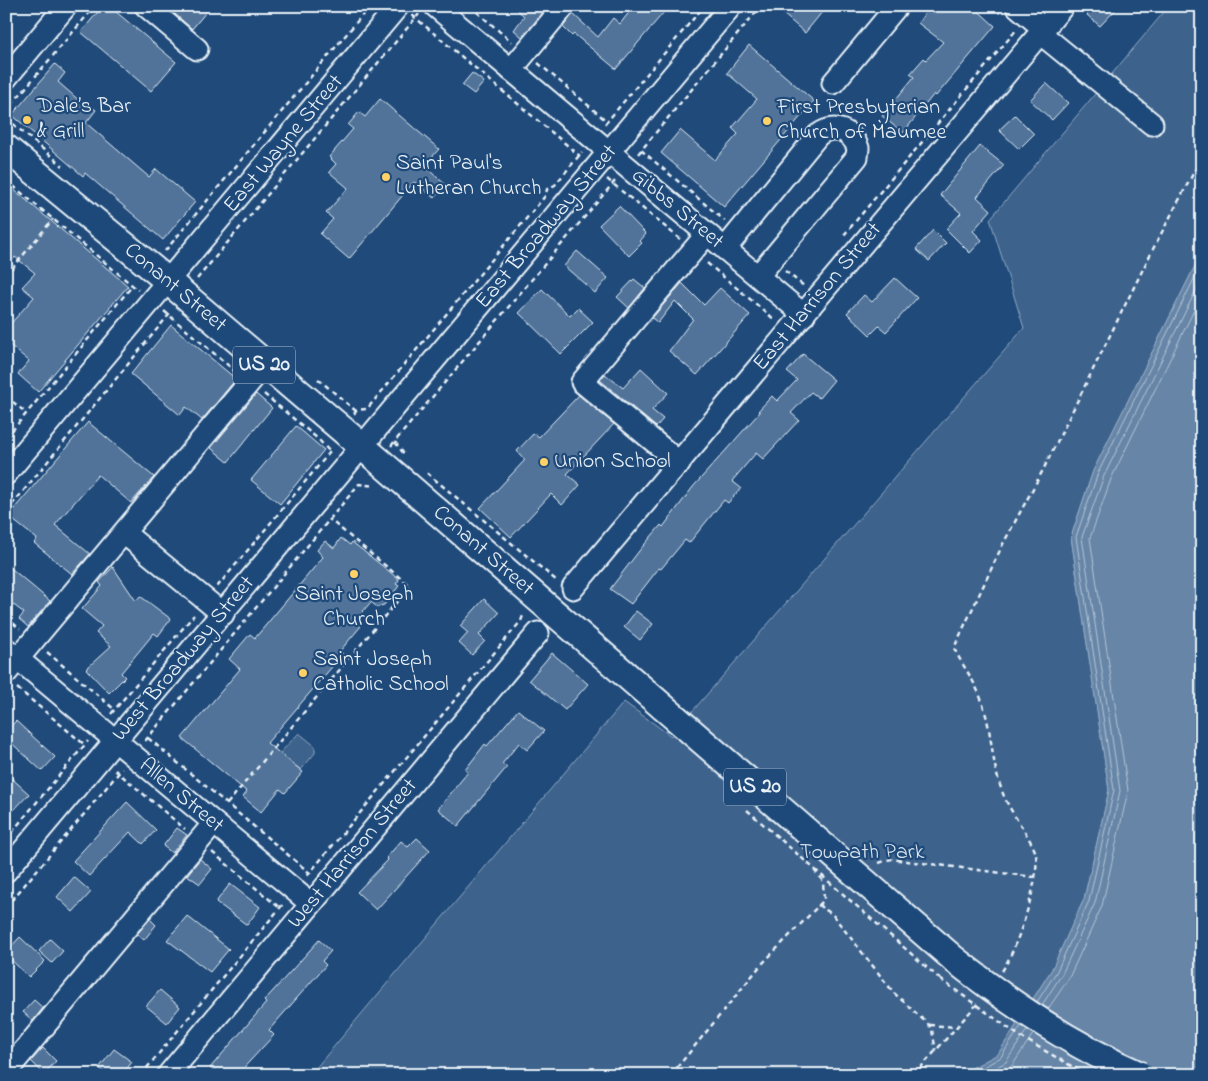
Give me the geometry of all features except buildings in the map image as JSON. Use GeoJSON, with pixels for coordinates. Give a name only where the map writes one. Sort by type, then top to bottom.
{"type":"FeatureCollection","features":[{"type":"Feature","properties":{"kind":"main road","name":"Conant Street"},"geometry":{"type":"LineString","coordinates":[[6,148],[168,281],[257,374],[346,444],[948,970]]}},
{"type":"Feature","properties":{"kind":"main road","name":"US 20"},"geometry":{"type":"LineString","coordinates":[[948,970],[996,992],[1046,1026],[1100,1057],[1140,1075]]}},
{"type":"Feature","properties":{"kind":"street"},"geometry":{"type":"LineString","coordinates":[[6,78],[66,6]]}},
{"type":"Feature","properties":{"kind":"street"},"geometry":{"type":"LineString","coordinates":[[146,6],[197,49]]}},
{"type":"Feature","properties":{"kind":"street","name":"East Wayne Street"},"geometry":{"type":"LineString","coordinates":[[6,474],[398,6]]}},
{"type":"Feature","properties":{"kind":"street","name":"Gibbs Street"},"geometry":{"type":"LineString","coordinates":[[434,6],[804,315]]}},
{"type":"Feature","properties":{"kind":"street"},"geometry":{"type":"LineString","coordinates":[[511,70],[564,6]]}},
{"type":"Feature","properties":{"kind":"street","name":"East Broadway Street"},"geometry":{"type":"LineString","coordinates":[[346,444],[381,426],[596,169],[601,146],[624,135],[732,6]]}},
{"type":"Feature","properties":{"kind":"street"},"geometry":{"type":"LineString","coordinates":[[833,82],[897,6]]}},
{"type":"Feature","properties":{"kind":"street"},"geometry":{"type":"LineString","coordinates":[[1017,6],[1042,31],[1152,124]]}},
{"type":"Feature","properties":{"kind":"street","name":"East Harrison Street"},"geometry":{"type":"LineString","coordinates":[[568,587],[680,463],[1063,6]]}},
{"type":"Feature","properties":{"kind":"street"},"geometry":{"type":"LineString","coordinates":[[725,249],[740,233],[818,135],[825,130],[835,128],[848,133],[858,148],[857,157],[758,276]]}},
{"type":"Feature","properties":{"kind":"street"},"geometry":{"type":"LineString","coordinates":[[680,463],[582,382],[707,234]]}},
{"type":"Feature","properties":{"kind":"street"},"geometry":{"type":"LineString","coordinates":[[11,666],[257,374]]}},
{"type":"Feature","properties":{"kind":"street","name":"West Broadway Street"},"geometry":{"type":"LineString","coordinates":[[6,872],[107,734],[223,614],[346,468],[346,444]]}},
{"type":"Feature","properties":{"kind":"street"},"geometry":{"type":"LineString","coordinates":[[124,533],[223,614]]}},
{"type":"Feature","properties":{"kind":"street","name":"West Harrison Street"},"geometry":{"type":"LineString","coordinates":[[168,1075],[303,897],[538,632]]}},
{"type":"Feature","properties":{"kind":"street","name":"Allen Street"},"geometry":{"type":"LineString","coordinates":[[11,666],[107,734],[303,897]]}},
{"type":"Feature","properties":{"kind":"street"},"geometry":{"type":"LineString","coordinates":[[6,1072],[214,823]]}},
{"type":"Feature","properties":{"kind":"path"},"geometry":{"type":"LineString","coordinates":[[6,111],[95,6]]}},
{"type":"Feature","properties":{"kind":"path"},"geometry":{"type":"LineString","coordinates":[[165,251],[370,6]]}},
{"type":"Feature","properties":{"kind":"path"},"geometry":{"type":"LineString","coordinates":[[470,6],[740,233]]}},
{"type":"Feature","properties":{"kind":"path"},"geometry":{"type":"LineString","coordinates":[[6,839],[93,752],[123,716],[206,601],[346,444],[357,410],[367,409],[546,195],[547,190],[554,185],[579,155],[601,146],[607,121],[704,6]]}},
{"type":"Feature","properties":{"kind":"path"},"geometry":{"type":"LineString","coordinates":[[395,442],[762,6]]}},
{"type":"Feature","properties":{"kind":"path"},"geometry":{"type":"LineString","coordinates":[[197,280],[416,19],[612,183]]}},
{"type":"Feature","properties":{"kind":"path"},"geometry":{"type":"LineString","coordinates":[[1036,853],[1001,788],[983,703],[971,674],[954,648],[1003,544],[1043,470],[1153,249],[1202,157]]}},
{"type":"Feature","properties":{"kind":"path"},"geometry":{"type":"LineString","coordinates":[[6,180],[133,286],[6,438]]}},
{"type":"Feature","properties":{"kind":"path"},"geometry":{"type":"LineString","coordinates":[[6,276],[53,219]]}},
{"type":"Feature","properties":{"kind":"path"},"geometry":{"type":"LineString","coordinates":[[772,260],[818,298]]}},
{"type":"Feature","properties":{"kind":"path"},"geometry":{"type":"LineString","coordinates":[[6,512],[169,316],[257,374],[318,440],[346,444]]}},
{"type":"Feature","properties":{"kind":"path"},"geometry":{"type":"LineString","coordinates":[[367,409],[408,457]]}},
{"type":"Feature","properties":{"kind":"path"},"geometry":{"type":"LineString","coordinates":[[346,468],[363,483],[376,487]]}},
{"type":"Feature","properties":{"kind":"path"},"geometry":{"type":"LineString","coordinates":[[423,470],[548,574],[568,587]]}},
{"type":"Feature","properties":{"kind":"path"},"geometry":{"type":"LineString","coordinates":[[148,737],[359,484],[363,483]]}},
{"type":"Feature","properties":{"kind":"path"},"geometry":{"type":"LineString","coordinates":[[227,804],[410,586],[330,519]]}},
{"type":"Feature","properties":{"kind":"path"},"geometry":{"type":"LineString","coordinates":[[141,1075],[280,908],[303,897],[310,873],[521,622],[524,617],[522,610]]}},
{"type":"Feature","properties":{"kind":"path"},"geometry":{"type":"LineString","coordinates":[[6,617],[310,873]]}},
{"type":"Feature","properties":{"kind":"path"},"geometry":{"type":"LineString","coordinates":[[11,666],[93,752],[280,908]]}},
{"type":"Feature","properties":{"kind":"path"},"geometry":{"type":"LineString","coordinates":[[6,907],[119,773]]}},
{"type":"Feature","properties":{"kind":"path"},"geometry":{"type":"LineString","coordinates":[[879,863],[891,859],[1034,877]]}},
{"type":"Feature","properties":{"kind":"path"},"geometry":{"type":"LineString","coordinates":[[670,1075],[761,965],[824,900],[823,881],[814,873],[814,869],[948,970]]}},
{"type":"Feature","properties":{"kind":"path"},"geometry":{"type":"LineString","coordinates":[[818,905],[832,914],[894,993],[929,1025],[932,1030],[936,1051]]}},
{"type":"Feature","properties":{"kind":"path"},"geometry":{"type":"LineString","coordinates":[[929,1025],[958,1027]]}},
{"type":"Feature","properties":{"kind":"green space","name":"Towpath Park"},"geometry":{"type":"Polygon","coordinates":[[[1169,6],[1202,6],[1202,252],[1093,471],[1071,537],[1109,790],[1084,899],[1052,969],[998,1054],[959,1075],[310,1075],[624,702],[671,736],[1024,328],[990,219],[1169,6]]]}},
{"type":"Feature","properties":{"kind":"green space"},"geometry":{"type":"Polygon","coordinates":[[[299,733],[315,746],[315,753],[301,770],[280,753],[299,733]]]}},
{"type":"Feature","properties":{"kind":"water"},"geometry":{"type":"Polygon","coordinates":[[[1202,252],[1202,1075],[959,1075],[998,1054],[1052,969],[1084,899],[1109,790],[1071,537],[1093,471],[1202,252]]]}},
{"type":"Feature","properties":{"kind":"place","name":"Dale’s Bar & Grill"},"geometry":{"type":"Point","coordinates":[27,120]}},
{"type":"Feature","properties":{"kind":"place","name":"First Presbyterian Church of Maumee"},"geometry":{"type":"Point","coordinates":[767,121]}},
{"type":"Feature","properties":{"kind":"place","name":"Saint Paul's Lutheran Church"},"geometry":{"type":"Point","coordinates":[386,177]}},
{"type":"Feature","properties":{"kind":"place","name":"Union School"},"geometry":{"type":"Point","coordinates":[544,462]}},
{"type":"Feature","properties":{"kind":"place","name":"Saint Joseph Church"},"geometry":{"type":"Point","coordinates":[354,574]}},
{"type":"Feature","properties":{"kind":"place","name":"Saint Joseph Catholic School"},"geometry":{"type":"Point","coordinates":[303,673]}}]}
